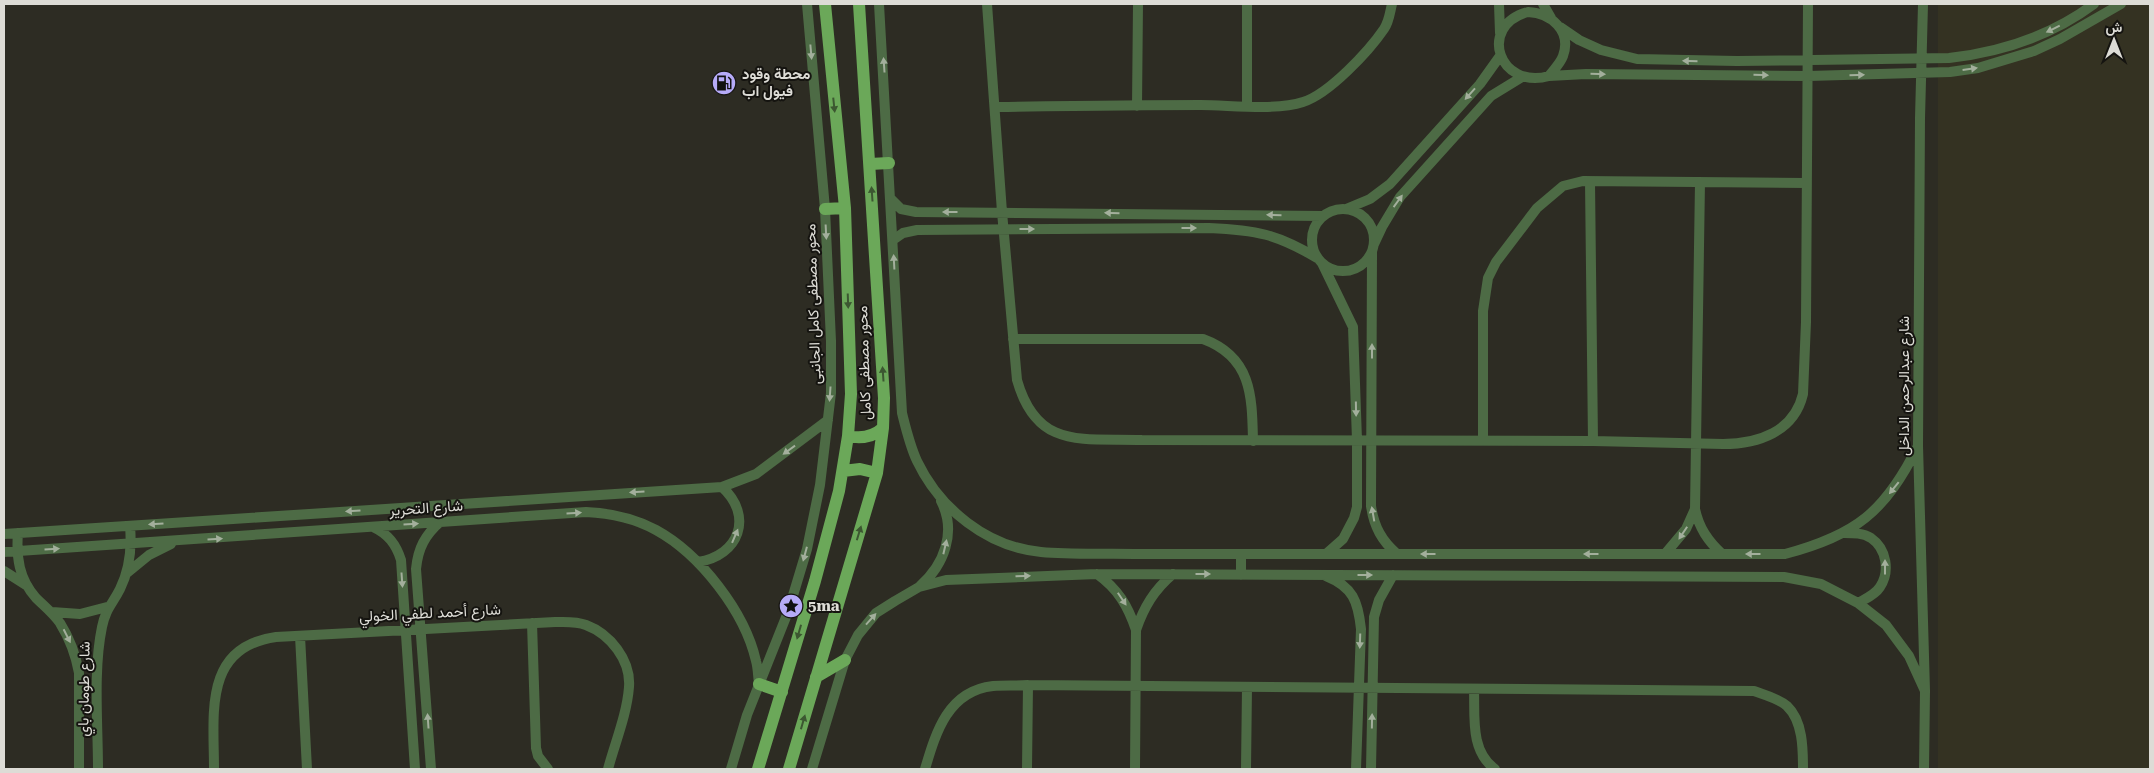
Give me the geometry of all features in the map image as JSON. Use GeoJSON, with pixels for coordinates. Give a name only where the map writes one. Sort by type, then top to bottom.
{"type":"FeatureCollection","features":[{"type":"Feature","properties":{"kind":"main road","name":"محور مصطفى كامل"},"geometry":{"type":"LineString","coordinates":[[758,769],[815,581],[843,471],[848,436],[851,394],[845,208],[824,4]]}},
{"type":"Feature","properties":{"kind":"main road","name":"محور مصطفى كامل"},"geometry":{"type":"LineString","coordinates":[[789,769],[877,473],[883,428],[884,398],[859,4]]}},
{"type":"Feature","properties":{"kind":"main road"},"geometry":{"type":"LineString","coordinates":[[870,164],[889,163]]}},
{"type":"Feature","properties":{"kind":"main road"},"geometry":{"type":"LineString","coordinates":[[825,210],[845,208]]}},
{"type":"Feature","properties":{"kind":"main road"},"geometry":{"type":"LineString","coordinates":[[848,436],[859,438],[870,436],[883,428]]}},
{"type":"Feature","properties":{"kind":"main road"},"geometry":{"type":"LineString","coordinates":[[843,471],[860,469],[877,473]]}},
{"type":"Feature","properties":{"kind":"main road"},"geometry":{"type":"LineString","coordinates":[[816,677],[845,660]]}},
{"type":"Feature","properties":{"kind":"main road"},"geometry":{"type":"LineString","coordinates":[[759,684],[782,692]]}},
{"type":"Feature","properties":{"kind":"street","name":"محور مصطفى كامل الجانبى"},"geometry":{"type":"LineString","coordinates":[[731,769],[759,684],[788,612],[807,549],[820,485],[831,392],[831,340],[825,210],[807,4]]}},
{"type":"Feature","properties":{"kind":"street"},"geometry":{"type":"LineString","coordinates":[[812,769],[845,660],[858,635],[876,613],[919,587],[937,568],[947,544],[947,518],[937,494],[917,462],[904,422],[901,398],[879,4]]}},
{"type":"Feature","properties":{"kind":"street"},"geometry":{"type":"LineString","coordinates":[[987,4],[1016,380],[1022,398],[1035,418],[1042,425],[1059,435],[1074,438],[1253,441],[1483,440],[1743,444],[1763,438],[1785,425],[1802,401],[1806,322],[1808,4]]}},
{"type":"Feature","properties":{"kind":"street"},"geometry":{"type":"LineString","coordinates":[[1136,106],[1138,4]]}},
{"type":"Feature","properties":{"kind":"street"},"geometry":{"type":"LineString","coordinates":[[1247,4],[1247,106]]}},
{"type":"Feature","properties":{"kind":"street"},"geometry":{"type":"LineString","coordinates":[[995,107],[1247,106],[1296,104],[1323,92],[1366,51],[1386,27],[1392,4]]}},
{"type":"Feature","properties":{"kind":"street"},"geometry":{"type":"LineString","coordinates":[[1499,4],[1500,34],[1498,45],[1500,56],[1509,68],[1522,77],[1530,78],[1586,74],[1808,76],[1921,74],[1978,68],[2034,51],[2069,35],[2121,4]]}},
{"type":"Feature","properties":{"kind":"street"},"geometry":{"type":"LineString","coordinates":[[1543,4],[1551,18],[1560,27],[1579,40],[1601,50],[1637,58],[1736,61],[1949,58],[1977,55],[2005,48],[2058,27],[2094,4]]}},
{"type":"Feature","properties":{"kind":"street","name":"شارع عبدالرحمن الداخل"},"geometry":{"type":"LineString","coordinates":[[1922,4],[1918,446],[1925,691],[1924,769]]}},
{"type":"Feature","properties":{"kind":"street"},"geometry":{"type":"LineString","coordinates":[[1500,34],[1511,19],[1519,15],[1537,12],[1551,18]]}},
{"type":"Feature","properties":{"kind":"street"},"geometry":{"type":"LineString","coordinates":[[1549,76],[1563,56],[1564,38],[1560,27]]}},
{"type":"Feature","properties":{"kind":"street"},"geometry":{"type":"LineString","coordinates":[[1326,554],[1343,539],[1354,518],[1357,507],[1354,327],[1319,261],[1311,240],[1313,231],[1323,216],[1330,211],[1346,209],[1370,199],[1390,184],[1480,84],[1500,56]]}},
{"type":"Feature","properties":{"kind":"street"},"geometry":{"type":"LineString","coordinates":[[893,240],[903,233],[917,230],[1209,228],[1249,230],[1278,238],[1329,268],[1346,271],[1362,265],[1400,197],[1491,96],[1522,77]]}},
{"type":"Feature","properties":{"kind":"street"},"geometry":{"type":"LineString","coordinates":[[1483,440],[1483,311],[1488,278],[1496,262],[1520,229],[1551,195],[1563,186],[1572,183],[1590,182],[1806,183]]}},
{"type":"Feature","properties":{"kind":"street"},"geometry":{"type":"LineString","coordinates":[[1590,182],[1593,441]]}},
{"type":"Feature","properties":{"kind":"street"},"geometry":{"type":"LineString","coordinates":[[1700,182],[1695,509],[1704,534],[1722,554]]}},
{"type":"Feature","properties":{"kind":"street"},"geometry":{"type":"LineString","coordinates":[[891,199],[901,208],[916,212],[1323,216]]}},
{"type":"Feature","properties":{"kind":"street"},"geometry":{"type":"LineString","coordinates":[[1346,209],[1358,212],[1368,220],[1373,231],[1371,440],[1373,517],[1382,538],[1397,554]]}},
{"type":"Feature","properties":{"kind":"street"},"geometry":{"type":"LineString","coordinates":[[1013,338],[1203,339],[1213,342],[1229,354],[1247,378],[1252,410],[1253,441]]}},
{"type":"Feature","properties":{"kind":"street","name":"شارع التحرير"},"geometry":{"type":"LineString","coordinates":[[4,534],[722,487],[756,474],[828,420]]}},
{"type":"Feature","properties":{"kind":"street"},"geometry":{"type":"LineString","coordinates":[[937,494],[962,519],[980,531],[1019,548],[1040,552],[1785,554],[1820,544],[1844,533],[1880,506],[1902,478],[1918,446]]}},
{"type":"Feature","properties":{"kind":"street"},"geometry":{"type":"LineString","coordinates":[[698,562],[716,558],[731,546],[736,538],[738,510],[729,493],[722,487]]}},
{"type":"Feature","properties":{"kind":"street"},"geometry":{"type":"LineString","coordinates":[[1665,554],[1680,538],[1695,509]]}},
{"type":"Feature","properties":{"kind":"street","name":"شارع التحرير"},"geometry":{"type":"LineString","coordinates":[[4,552],[586,512],[600,513],[633,520],[655,530],[670,539],[698,562],[714,582],[742,625],[756,661],[759,684]]}},
{"type":"Feature","properties":{"kind":"street"},"geometry":{"type":"LineString","coordinates":[[431,769],[416,569],[417,558],[426,537],[441,522]]}},
{"type":"Feature","properties":{"kind":"street","name":"شارع طومان باي"},"geometry":{"type":"LineString","coordinates":[[98,765],[97,661],[99,643],[107,607],[114,599],[127,574],[132,544],[130,526]]}},
{"type":"Feature","properties":{"kind":"street"},"geometry":{"type":"LineString","coordinates":[[372,527],[388,536],[398,552],[402,570],[415,769]]}},
{"type":"Feature","properties":{"kind":"street","name":"شارع طومان باي"},"geometry":{"type":"LineString","coordinates":[[18,533],[17,552],[22,574],[34,596],[52,612],[72,647],[79,674],[79,769]]}},
{"type":"Feature","properties":{"kind":"street"},"geometry":{"type":"LineString","coordinates":[[1844,533],[1858,533],[1871,538],[1881,548],[1886,561],[1885,575],[1880,588],[1858,603]]}},
{"type":"Feature","properties":{"kind":"street"},"geometry":{"type":"LineString","coordinates":[[127,574],[149,556],[179,541]]}},
{"type":"Feature","properties":{"kind":"street"},"geometry":{"type":"LineString","coordinates":[[1241,554],[1241,574]]}},
{"type":"Feature","properties":{"kind":"street"},"geometry":{"type":"LineString","coordinates":[[4,571],[27,585]]}},
{"type":"Feature","properties":{"kind":"street"},"geometry":{"type":"LineString","coordinates":[[919,587],[963,578],[1097,574],[1784,577],[1821,584],[1858,603],[1886,625],[1909,656],[1925,691]]}},
{"type":"Feature","properties":{"kind":"street"},"geometry":{"type":"LineString","coordinates":[[1097,574],[1111,584],[1122,598],[1131,613],[1136,630],[1135,769]]}},
{"type":"Feature","properties":{"kind":"street"},"geometry":{"type":"LineString","coordinates":[[1136,630],[1150,599],[1173,574]]}},
{"type":"Feature","properties":{"kind":"street"},"geometry":{"type":"LineString","coordinates":[[1323,575],[1345,586],[1355,599],[1359,611],[1361,630],[1356,769]]}},
{"type":"Feature","properties":{"kind":"street"},"geometry":{"type":"LineString","coordinates":[[1371,769],[1374,617],[1379,600],[1393,575]]}},
{"type":"Feature","properties":{"kind":"street"},"geometry":{"type":"LineString","coordinates":[[52,612],[80,614],[107,607]]}},
{"type":"Feature","properties":{"kind":"street","name":"شارع أحمد لطفي الخولي"},"geometry":{"type":"LineString","coordinates":[[214,769],[214,702],[218,680],[223,670],[237,653],[256,642],[276,637],[555,622],[584,624],[607,638],[623,659],[629,686],[608,769]]}},
{"type":"Feature","properties":{"kind":"street"},"geometry":{"type":"LineString","coordinates":[[532,623],[536,748],[538,756],[548,769]]}},
{"type":"Feature","properties":{"kind":"street"},"geometry":{"type":"LineString","coordinates":[[300,636],[307,769]]}},
{"type":"Feature","properties":{"kind":"street"},"geometry":{"type":"LineString","coordinates":[[925,769],[935,735],[943,718],[952,706],[964,696],[978,689],[993,686],[1754,691],[1777,700],[1792,712],[1802,736],[1803,769]]}},
{"type":"Feature","properties":{"kind":"street"},"geometry":{"type":"LineString","coordinates":[[1027,769],[1028,686]]}},
{"type":"Feature","properties":{"kind":"street"},"geometry":{"type":"LineString","coordinates":[[1246,769],[1248,687]]}},
{"type":"Feature","properties":{"kind":"street"},"geometry":{"type":"LineString","coordinates":[[1474,689],[1478,747],[1484,759],[1496,769]]}},
{"type":"Feature","properties":{"kind":"street"},"geometry":{"type":"LineString","coordinates":[[98,765],[106,769]]}},
{"type":"Feature","properties":{"kind":"shaded area"},"geometry":{"type":"Polygon","coordinates":[[[1938,4],[2150,4],[2150,769],[1938,769],[1938,4]]]}},
{"type":"Feature","properties":{"kind":"place","name":"محطة وقود فيول اب"},"geometry":{"type":"Point","coordinates":[724,83]}},
{"type":"Feature","properties":{"kind":"place","name":"5ma"},"geometry":{"type":"Point","coordinates":[791,606]}}]}
